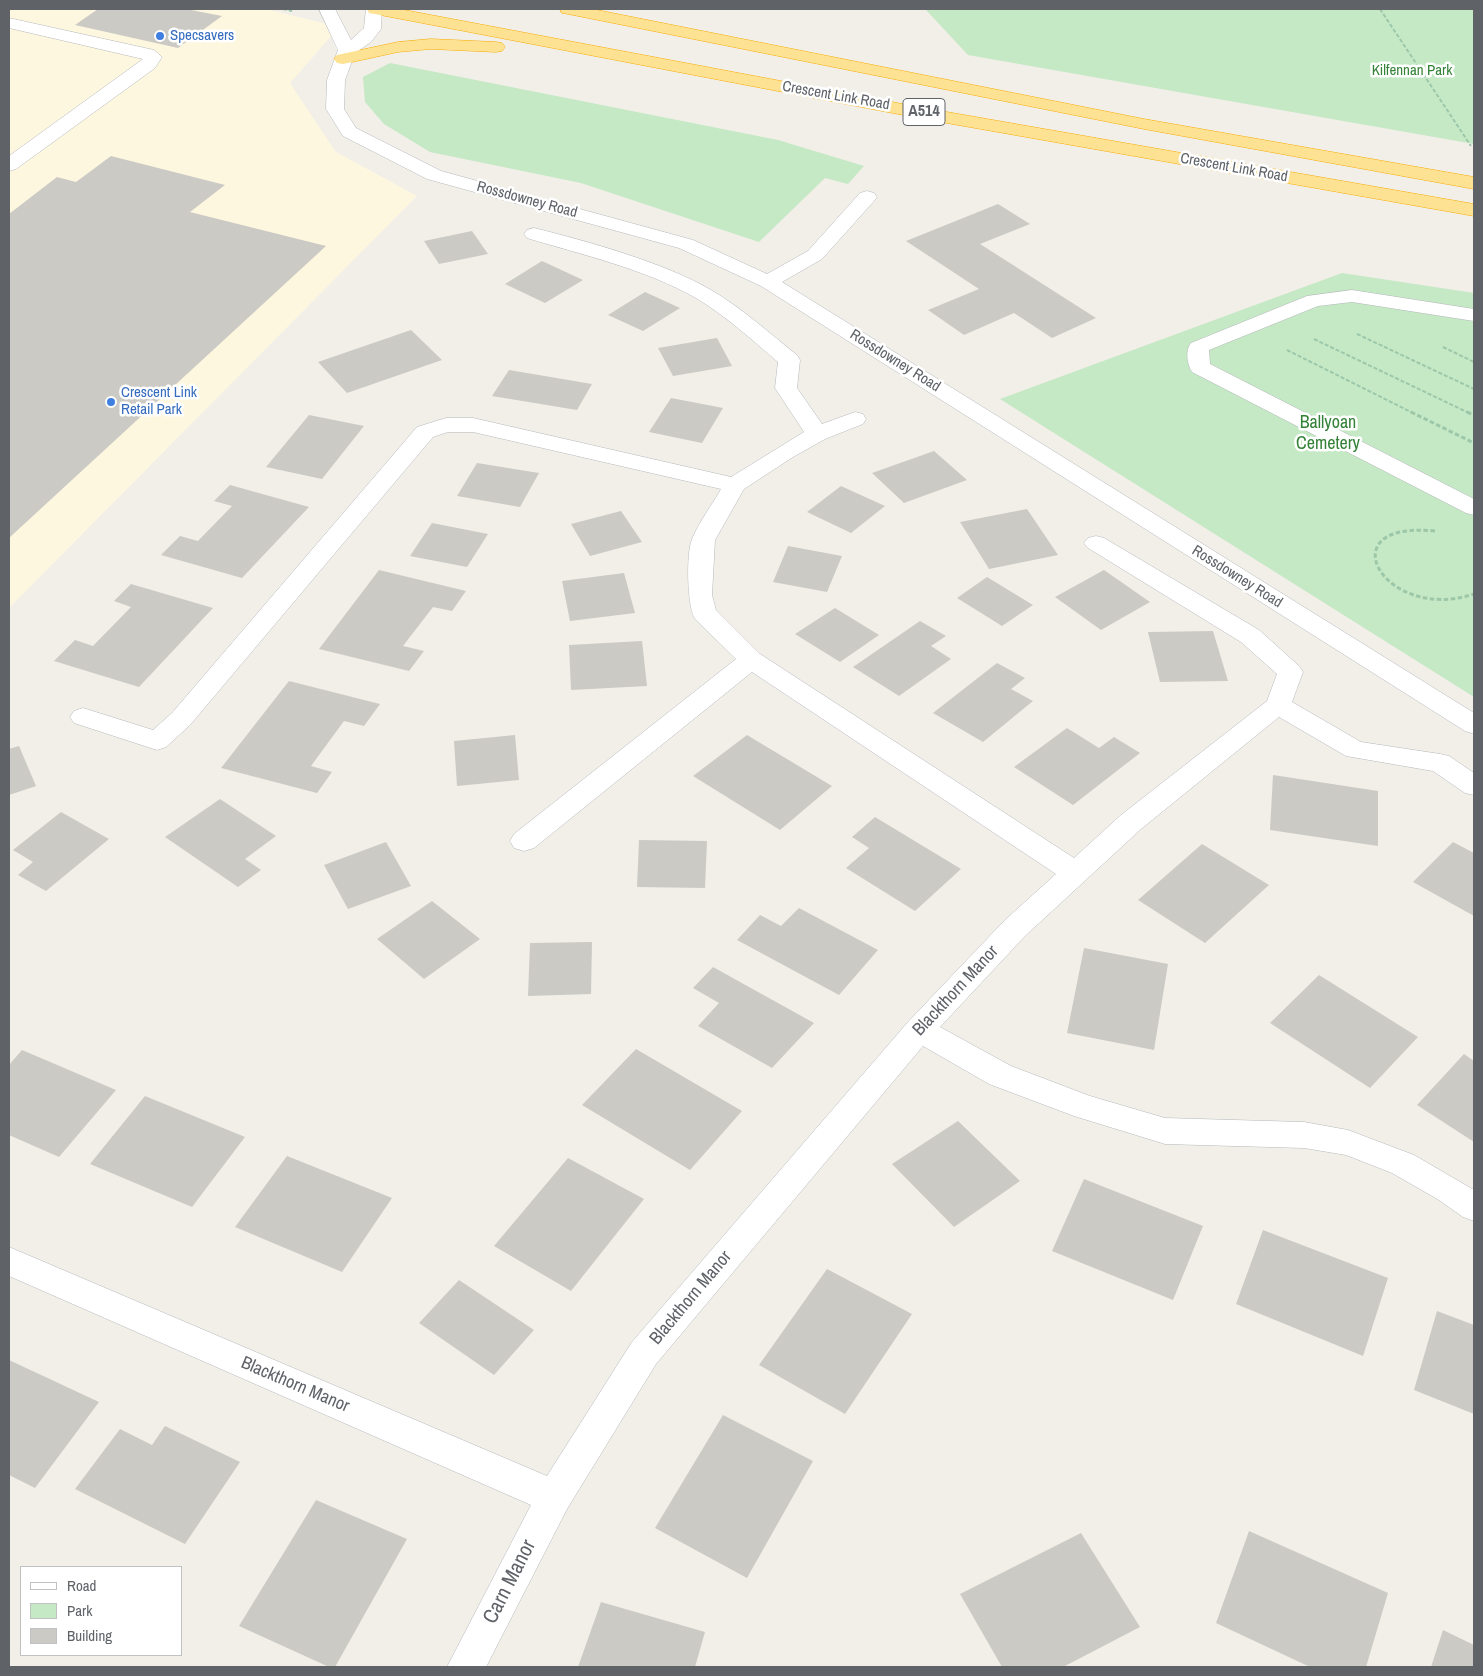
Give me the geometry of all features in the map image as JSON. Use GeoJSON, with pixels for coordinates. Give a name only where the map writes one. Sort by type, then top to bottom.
{"type":"FeatureCollection","features":[{"type":"Feature","properties":{"kind":"highway","name":"Crescent Link Road"},"geometry":{"type":"LineString","coordinates":[[375,9],[552,44],[1248,171],[1474,210]]}},
{"type":"Feature","properties":{"kind":"highway","name":"Crescent Link Road"},"geometry":{"type":"LineString","coordinates":[[568,9],[1144,124],[1474,183]]}},
{"type":"Feature","properties":{"kind":"highway"},"geometry":{"type":"LineString","coordinates":[[345,55],[431,44],[506,48],[552,44]]}},
{"type":"Feature","properties":{"kind":"street"},"geometry":{"type":"LineString","coordinates":[[327,9],[345,55],[365,38],[372,29],[375,9]]}},
{"type":"Feature","properties":{"kind":"street"},"geometry":{"type":"LineString","coordinates":[[9,23],[148,54],[153,57],[149,64],[9,165]]}},
{"type":"Feature","properties":{"kind":"street","name":"Rossdowney Road"},"geometry":{"type":"LineString","coordinates":[[345,55],[336,80],[335,109],[350,132],[434,175],[686,244],[768,282],[1474,725]]}},
{"type":"Feature","properties":{"kind":"street"},"geometry":{"type":"LineString","coordinates":[[768,282],[815,255],[867,197]]}},
{"type":"Feature","properties":{"kind":"street"},"geometry":{"type":"LineString","coordinates":[[534,234],[638,266],[703,294],[790,360],[786,388],[817,434]]}},
{"type":"Feature","properties":{"kind":"street"},"geometry":{"type":"LineString","coordinates":[[1474,314],[1352,296],[1314,300],[1198,347],[1200,367],[1474,508]]}},
{"type":"Feature","properties":{"kind":"street"},"geometry":{"type":"LineString","coordinates":[[855,419],[817,434],[785,452],[735,485],[703,540],[700,596],[704,614],[751,660],[1076,873]]}},
{"type":"Feature","properties":{"kind":"street"},"geometry":{"type":"LineString","coordinates":[[83,717],[157,741],[181,720],[425,432],[446,425],[474,425],[735,485]]}},
{"type":"Feature","properties":{"kind":"street"},"geometry":{"type":"LineString","coordinates":[[1096,543],[1250,636],[1290,672],[1278,705],[1355,750],[1440,763],[1474,786]]}},
{"type":"Feature","properties":{"kind":"street"},"geometry":{"type":"LineString","coordinates":[[524,840],[751,660]]}},
{"type":"Feature","properties":{"kind":"street","name":"Blackthorn Manor"},"geometry":{"type":"LineString","coordinates":[[9,1261],[554,1497],[644,1353],[919,1030],[1015,928],[1132,822],[1278,705]]}},
{"type":"Feature","properties":{"kind":"street"},"geometry":{"type":"LineString","coordinates":[[919,1030],[1000,1075],[1085,1107],[1165,1131],[1304,1135],[1348,1143],[1403,1164],[1450,1190],[1474,1207]]}},
{"type":"Feature","properties":{"kind":"street","name":"Carn Manor"},"geometry":{"type":"LineString","coordinates":[[466,1667],[554,1497]]}},
{"type":"Feature","properties":{"kind":"path"},"geometry":{"type":"LineString","coordinates":[[1380,9],[1474,151]]}},
{"type":"Feature","properties":{"kind":"path"},"geometry":{"type":"LineString","coordinates":[[1300,306],[1474,389]]}},
{"type":"Feature","properties":{"kind":"path"},"geometry":{"type":"LineString","coordinates":[[1270,318],[1474,415]]}},
{"type":"Feature","properties":{"kind":"path"},"geometry":{"type":"LineString","coordinates":[[1243,329],[1474,443]]}},
{"type":"Feature","properties":{"kind":"path"},"geometry":{"type":"LineString","coordinates":[[1439,532],[1402,531],[1391,536],[1381,542],[1376,549],[1377,568],[1394,586],[1422,598],[1455,600],[1474,594]]}},
{"type":"Feature","properties":{"kind":"shaded area","name":"Crescent Link Retail Park"},"geometry":{"type":"Polygon","coordinates":[[[9,9],[266,9],[339,27],[290,83],[336,152],[417,196],[9,608],[9,9]]]}},
{"type":"Feature","properties":{"kind":"green space","name":"Kilfennan Park"},"geometry":{"type":"Polygon","coordinates":[[[1474,9],[1474,144],[968,55],[926,10],[1474,9]]]}},
{"type":"Feature","properties":{"kind":"green space"},"geometry":{"type":"Polygon","coordinates":[[[390,63],[778,140],[864,166],[848,184],[825,178],[759,242],[581,183],[430,152],[384,124],[365,102],[363,77],[390,63]]]}},
{"type":"Feature","properties":{"kind":"green space","name":"Ballyoan Cemetery"},"geometry":{"type":"Polygon","coordinates":[[[1342,273],[1474,293],[1474,697],[1000,399],[1342,273]]]}},
{"type":"Feature","properties":{"kind":"building","name":"Specsavers"},"geometry":{"type":"Polygon","coordinates":[[[98,9],[186,9],[222,16],[178,48],[75,25],[98,9]]]}},
{"type":"Feature","properties":{"kind":"building"},"geometry":{"type":"Polygon","coordinates":[[[111,156],[225,185],[190,212],[326,246],[9,538],[9,214],[57,177],[76,182],[111,156]]]}},
{"type":"Feature","properties":{"kind":"building"},"geometry":{"type":"Polygon","coordinates":[[[998,204],[1030,224],[980,244],[1096,318],[1052,338],[1014,313],[964,335],[928,310],[979,289],[906,241],[998,204]]]}},
{"type":"Feature","properties":{"kind":"building"},"geometry":{"type":"Polygon","coordinates":[[[472,231],[488,254],[439,264],[424,241],[472,231]]]}},
{"type":"Feature","properties":{"kind":"building"},"geometry":{"type":"Polygon","coordinates":[[[542,261],[583,280],[545,303],[505,284],[542,261]]]}},
{"type":"Feature","properties":{"kind":"building"},"geometry":{"type":"Polygon","coordinates":[[[645,292],[680,308],[643,331],[608,315],[645,292]]]}},
{"type":"Feature","properties":{"kind":"building"},"geometry":{"type":"Polygon","coordinates":[[[411,330],[442,360],[347,393],[318,362],[411,330]]]}},
{"type":"Feature","properties":{"kind":"building"},"geometry":{"type":"Polygon","coordinates":[[[717,338],[732,366],[673,376],[658,348],[717,338]]]}},
{"type":"Feature","properties":{"kind":"building"},"geometry":{"type":"Polygon","coordinates":[[[509,370],[592,384],[577,410],[492,396],[509,370]]]}},
{"type":"Feature","properties":{"kind":"building"},"geometry":{"type":"Polygon","coordinates":[[[671,398],[723,408],[702,443],[649,432],[671,398]]]}},
{"type":"Feature","properties":{"kind":"building"},"geometry":{"type":"Polygon","coordinates":[[[309,415],[364,426],[322,479],[266,467],[309,415]]]}},
{"type":"Feature","properties":{"kind":"building"},"geometry":{"type":"Polygon","coordinates":[[[934,451],[967,480],[904,503],[872,473],[934,451]]]}},
{"type":"Feature","properties":{"kind":"building"},"geometry":{"type":"Polygon","coordinates":[[[477,463],[539,473],[520,507],[457,496],[477,463]]]}},
{"type":"Feature","properties":{"kind":"building"},"geometry":{"type":"Polygon","coordinates":[[[230,485],[309,507],[242,578],[161,555],[180,536],[198,541],[232,506],[214,501],[230,485]]]}},
{"type":"Feature","properties":{"kind":"building"},"geometry":{"type":"Polygon","coordinates":[[[841,486],[885,506],[851,533],[807,512],[841,486]]]}},
{"type":"Feature","properties":{"kind":"building"},"geometry":{"type":"Polygon","coordinates":[[[1027,509],[1058,555],[989,569],[960,522],[1027,509]]]}},
{"type":"Feature","properties":{"kind":"building"},"geometry":{"type":"Polygon","coordinates":[[[621,511],[642,542],[590,556],[571,524],[621,511]]]}},
{"type":"Feature","properties":{"kind":"building"},"geometry":{"type":"Polygon","coordinates":[[[432,523],[488,534],[467,567],[410,556],[432,523]]]}},
{"type":"Feature","properties":{"kind":"building"},"geometry":{"type":"Polygon","coordinates":[[[788,546],[842,556],[827,592],[773,582],[788,546]]]}},
{"type":"Feature","properties":{"kind":"building"},"geometry":{"type":"Polygon","coordinates":[[[379,570],[466,591],[452,611],[433,607],[403,646],[424,651],[409,671],[319,649],[379,570]]]}},
{"type":"Feature","properties":{"kind":"building"},"geometry":{"type":"Polygon","coordinates":[[[1104,570],[1150,602],[1101,630],[1055,597],[1104,570]]]}},
{"type":"Feature","properties":{"kind":"building"},"geometry":{"type":"Polygon","coordinates":[[[624,573],[635,613],[570,621],[562,581],[624,573]]]}},
{"type":"Feature","properties":{"kind":"building"},"geometry":{"type":"Polygon","coordinates":[[[987,577],[1033,605],[1002,626],[957,598],[987,577]]]}},
{"type":"Feature","properties":{"kind":"building"},"geometry":{"type":"Polygon","coordinates":[[[131,584],[213,608],[139,687],[54,661],[75,640],[93,646],[131,607],[114,601],[131,584]]]}},
{"type":"Feature","properties":{"kind":"building"},"geometry":{"type":"Polygon","coordinates":[[[835,608],[879,635],[840,662],[795,634],[835,608]]]}},
{"type":"Feature","properties":{"kind":"building"},"geometry":{"type":"Polygon","coordinates":[[[920,621],[946,636],[931,646],[951,659],[899,696],[853,667],[920,621]]]}},
{"type":"Feature","properties":{"kind":"building"},"geometry":{"type":"Polygon","coordinates":[[[1213,631],[1228,681],[1160,682],[1148,632],[1213,631]]]}},
{"type":"Feature","properties":{"kind":"building"},"geometry":{"type":"Polygon","coordinates":[[[642,641],[647,686],[571,690],[569,645],[642,641]]]}},
{"type":"Feature","properties":{"kind":"building"},"geometry":{"type":"Polygon","coordinates":[[[997,663],[1025,678],[1011,689],[1033,701],[983,742],[933,713],[997,663]]]}},
{"type":"Feature","properties":{"kind":"building"},"geometry":{"type":"Polygon","coordinates":[[[289,681],[380,704],[364,726],[344,721],[311,766],[332,772],[317,793],[221,768],[289,681]]]}},
{"type":"Feature","properties":{"kind":"building"},"geometry":{"type":"Polygon","coordinates":[[[1067,728],[1099,748],[1114,737],[1140,753],[1073,805],[1014,767],[1067,728]]]}},
{"type":"Feature","properties":{"kind":"building"},"geometry":{"type":"Polygon","coordinates":[[[515,735],[519,780],[457,786],[454,741],[515,735]]]}},
{"type":"Feature","properties":{"kind":"building"},"geometry":{"type":"Polygon","coordinates":[[[747,735],[832,786],[780,830],[693,776],[747,735]]]}},
{"type":"Feature","properties":{"kind":"building"},"geometry":{"type":"Polygon","coordinates":[[[19,746],[36,786],[9,795],[9,749],[19,746]]]}},
{"type":"Feature","properties":{"kind":"building"},"geometry":{"type":"Polygon","coordinates":[[[1273,775],[1378,791],[1378,846],[1270,830],[1273,775]]]}},
{"type":"Feature","properties":{"kind":"building"},"geometry":{"type":"Polygon","coordinates":[[[220,799],[276,836],[245,859],[261,870],[238,887],[165,837],[220,799]]]}},
{"type":"Feature","properties":{"kind":"building"},"geometry":{"type":"Polygon","coordinates":[[[61,812],[109,839],[46,891],[18,875],[33,862],[13,850],[61,812]]]}},
{"type":"Feature","properties":{"kind":"building"},"geometry":{"type":"Polygon","coordinates":[[[875,817],[961,869],[915,911],[846,868],[869,848],[852,837],[875,817]]]}},
{"type":"Feature","properties":{"kind":"building"},"geometry":{"type":"Polygon","coordinates":[[[639,840],[707,841],[705,888],[637,887],[639,840]]]}},
{"type":"Feature","properties":{"kind":"building"},"geometry":{"type":"Polygon","coordinates":[[[386,842],[411,886],[348,909],[324,865],[386,842]]]}},
{"type":"Feature","properties":{"kind":"building"},"geometry":{"type":"Polygon","coordinates":[[[1453,842],[1474,853],[1474,916],[1413,882],[1453,842]]]}},
{"type":"Feature","properties":{"kind":"building"},"geometry":{"type":"Polygon","coordinates":[[[1202,844],[1269,885],[1205,943],[1138,900],[1202,844]]]}},
{"type":"Feature","properties":{"kind":"building"},"geometry":{"type":"Polygon","coordinates":[[[432,901],[480,939],[424,979],[377,939],[432,901]]]}},
{"type":"Feature","properties":{"kind":"building"},"geometry":{"type":"Polygon","coordinates":[[[799,908],[878,950],[839,995],[737,940],[760,915],[781,926],[799,908]]]}},
{"type":"Feature","properties":{"kind":"building"},"geometry":{"type":"Polygon","coordinates":[[[592,942],[591,994],[528,996],[530,943],[592,942]]]}},
{"type":"Feature","properties":{"kind":"building"},"geometry":{"type":"Polygon","coordinates":[[[1084,948],[1168,964],[1154,1050],[1067,1033],[1084,948]]]}},
{"type":"Feature","properties":{"kind":"building"},"geometry":{"type":"Polygon","coordinates":[[[713,967],[814,1023],[772,1068],[698,1026],[719,1003],[693,988],[713,967]]]}},
{"type":"Feature","properties":{"kind":"building"},"geometry":{"type":"Polygon","coordinates":[[[1319,975],[1418,1037],[1370,1088],[1270,1023],[1319,975]]]}},
{"type":"Feature","properties":{"kind":"building"},"geometry":{"type":"Polygon","coordinates":[[[636,1049],[742,1111],[690,1170],[582,1105],[636,1049]]]}},
{"type":"Feature","properties":{"kind":"building"},"geometry":{"type":"Polygon","coordinates":[[[22,1050],[116,1090],[59,1157],[9,1135],[9,1065],[22,1050]]]}},
{"type":"Feature","properties":{"kind":"building"},"geometry":{"type":"Polygon","coordinates":[[[1464,1054],[1474,1061],[1474,1142],[1417,1105],[1464,1054]]]}},
{"type":"Feature","properties":{"kind":"building"},"geometry":{"type":"Polygon","coordinates":[[[145,1096],[245,1137],[192,1207],[90,1164],[145,1096]]]}},
{"type":"Feature","properties":{"kind":"building"},"geometry":{"type":"Polygon","coordinates":[[[958,1121],[1020,1181],[954,1227],[892,1164],[958,1121]]]}},
{"type":"Feature","properties":{"kind":"building"},"geometry":{"type":"Polygon","coordinates":[[[287,1156],[392,1198],[342,1272],[235,1227],[287,1156]]]}},
{"type":"Feature","properties":{"kind":"building"},"geometry":{"type":"Polygon","coordinates":[[[568,1158],[644,1199],[571,1291],[494,1246],[568,1158]]]}},
{"type":"Feature","properties":{"kind":"building"},"geometry":{"type":"Polygon","coordinates":[[[1084,1179],[1203,1226],[1173,1300],[1052,1251],[1084,1179]]]}},
{"type":"Feature","properties":{"kind":"building"},"geometry":{"type":"Polygon","coordinates":[[[1263,1230],[1388,1278],[1363,1356],[1236,1304],[1263,1230]]]}},
{"type":"Feature","properties":{"kind":"building"},"geometry":{"type":"Polygon","coordinates":[[[827,1269],[912,1314],[845,1414],[759,1365],[827,1269]]]}},
{"type":"Feature","properties":{"kind":"building"},"geometry":{"type":"Polygon","coordinates":[[[459,1280],[534,1330],[494,1375],[419,1323],[459,1280]]]}},
{"type":"Feature","properties":{"kind":"building"},"geometry":{"type":"Polygon","coordinates":[[[1437,1311],[1474,1325],[1474,1414],[1414,1390],[1437,1311]]]}},
{"type":"Feature","properties":{"kind":"building"},"geometry":{"type":"Polygon","coordinates":[[[9,1360],[99,1402],[35,1488],[9,1475],[9,1360]]]}},
{"type":"Feature","properties":{"kind":"building"},"geometry":{"type":"Polygon","coordinates":[[[723,1415],[813,1461],[747,1578],[655,1528],[723,1415]]]}},
{"type":"Feature","properties":{"kind":"building"},"geometry":{"type":"Polygon","coordinates":[[[165,1426],[240,1462],[185,1544],[75,1489],[120,1429],[152,1445],[165,1426]]]}},
{"type":"Feature","properties":{"kind":"building"},"geometry":{"type":"Polygon","coordinates":[[[316,1500],[407,1539],[335,1667],[329,1667],[239,1626],[316,1500]]]}},
{"type":"Feature","properties":{"kind":"building"},"geometry":{"type":"Polygon","coordinates":[[[1249,1531],[1388,1593],[1366,1667],[1310,1667],[1216,1623],[1249,1531]]]}},
{"type":"Feature","properties":{"kind":"building"},"geometry":{"type":"Polygon","coordinates":[[[1081,1533],[1140,1627],[1063,1667],[1002,1667],[960,1594],[1081,1533]]]}},
{"type":"Feature","properties":{"kind":"building"},"geometry":{"type":"Polygon","coordinates":[[[601,1602],[705,1632],[695,1667],[578,1667],[601,1602]]]}},
{"type":"Feature","properties":{"kind":"building"},"geometry":{"type":"Polygon","coordinates":[[[1443,1630],[1474,1645],[1474,1667],[1431,1667],[1443,1630]]]}},
{"type":"Feature","properties":{"kind":"place","name":"Specsavers"},"geometry":{"type":"Point","coordinates":[160,36]}},
{"type":"Feature","properties":{"kind":"place","name":"Crescent Link Retail Park"},"geometry":{"type":"Point","coordinates":[111,402]}}]}
